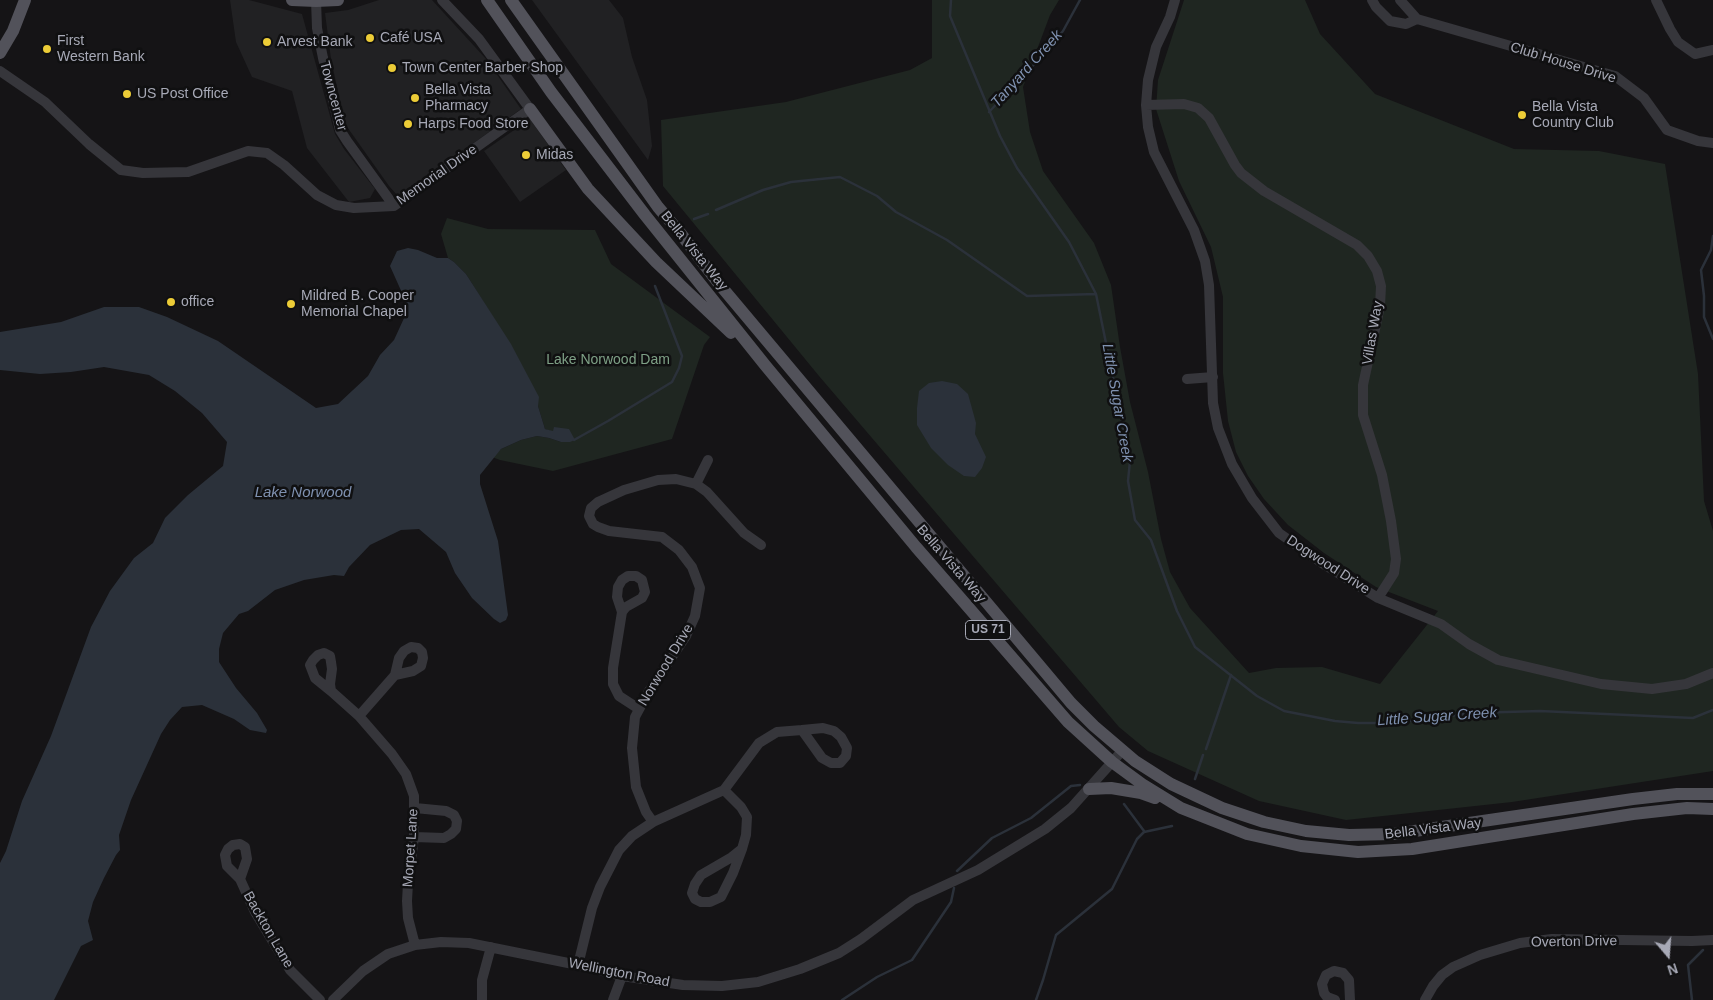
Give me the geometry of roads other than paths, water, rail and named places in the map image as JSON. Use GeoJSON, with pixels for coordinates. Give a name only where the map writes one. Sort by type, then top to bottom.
{"type":"FeatureCollection","features":[{"type":"Feature","properties":{"kind":"main road"},"geometry":{"type":"LineString","coordinates":[[0,53],[13,31],[25,0]]}},
{"type":"Feature","properties":{"kind":"main road"},"geometry":{"type":"LineString","coordinates":[[292,0],[338,0]]}},
{"type":"Feature","properties":{"kind":"main road","name":"Bella Vista Way"},"geometry":{"type":"LineString","coordinates":[[487,0],[557,100],[645,215],[765,365],[916,547],[1068,722],[1112,762],[1142,784],[1180,808],[1247,834],[1301,846],[1358,852],[1412,849],[1633,814],[1687,808],[1713,809]]}},
{"type":"Feature","properties":{"kind":"main road","name":"Bella Vista Way"},"geometry":{"type":"LineString","coordinates":[[511,0],[658,206],[720,286],[1071,703],[1122,751],[1171,784],[1222,808],[1264,822],[1297,829],[1349,835],[1394,834],[1634,798],[1677,794],[1713,794]]}},
{"type":"Feature","properties":{"kind":"main road"},"geometry":{"type":"LineString","coordinates":[[530,109],[588,189],[656,262],[765,365]]}},
{"type":"Feature","properties":{"kind":"main road"},"geometry":{"type":"LineString","coordinates":[[1089,789],[1111,788],[1140,793],[1180,808]]}},
{"type":"Feature","properties":{"kind":"street"},"geometry":{"type":"LineString","coordinates":[[442,0],[479,39],[530,109]]}},
{"type":"Feature","properties":{"kind":"street","name":"Dogwood Drive"},"geometry":{"type":"LineString","coordinates":[[1175,0],[1170,17],[1156,48],[1148,80],[1146,105],[1148,127],[1154,152],[1194,230],[1205,261],[1210,285],[1214,403],[1218,428],[1232,464],[1252,498],[1279,533],[1378,598],[1441,624],[1469,644],[1498,660],[1601,684],[1652,690],[1686,684],[1713,673]]}},
{"type":"Feature","properties":{"kind":"street"},"geometry":{"type":"LineString","coordinates":[[1372,0],[1376,8],[1390,21],[1406,24],[1418,18]]}},
{"type":"Feature","properties":{"kind":"street","name":"Club House Drive"},"geometry":{"type":"LineString","coordinates":[[1400,0],[1418,18],[1614,76],[1644,98],[1667,130],[1698,141],[1713,143]]}},
{"type":"Feature","properties":{"kind":"street"},"geometry":{"type":"LineString","coordinates":[[1656,0],[1670,30],[1678,42],[1695,54],[1713,50]]}},
{"type":"Feature","properties":{"kind":"street","name":"Towncenter"},"geometry":{"type":"LineString","coordinates":[[316,1],[317,28],[340,130],[394,206]]}},
{"type":"Feature","properties":{"kind":"street","name":"Memorial Drive"},"geometry":{"type":"LineString","coordinates":[[0,71],[45,102],[89,144],[121,170],[143,173],[188,172],[248,151],[267,153],[284,165],[317,195],[336,205],[354,208],[394,206],[530,109]]}},
{"type":"Feature","properties":{"kind":"street","name":"Villas Way"},"geometry":{"type":"LineString","coordinates":[[1146,105],[1184,104],[1198,108],[1209,118],[1235,165],[1253,184],[1358,245],[1368,256],[1377,271],[1381,286],[1380,306],[1363,384],[1363,415],[1382,475],[1392,521],[1396,559],[1394,573],[1378,598]]}},
{"type":"Feature","properties":{"kind":"street"},"geometry":{"type":"LineString","coordinates":[[1187,379],[1213,377]]}},
{"type":"Feature","properties":{"kind":"street"},"geometry":{"type":"LineString","coordinates":[[708,460],[696,484],[707,492],[744,533],[761,545]]}},
{"type":"Feature","properties":{"kind":"street","name":"Norwood Drive"},"geometry":{"type":"LineString","coordinates":[[653,822],[646,812],[636,787],[632,748],[635,717],[686,636],[694,616],[700,588],[692,567],[679,550],[662,537],[609,531],[593,524],[589,516],[591,508],[610,496],[640,484],[676,479],[696,484]]}},
{"type":"Feature","properties":{"kind":"street"},"geometry":{"type":"LineString","coordinates":[[622,612],[613,668],[613,684],[619,696],[639,709]]}},
{"type":"Feature","properties":{"kind":"street"},"geometry":{"type":"LineString","coordinates":[[359,716],[395,675]]}},
{"type":"Feature","properties":{"kind":"street","name":"Morpet Lane"},"geometry":{"type":"LineString","coordinates":[[331,691],[359,716],[392,754],[406,774],[414,796],[414,837],[407,901],[408,918],[415,946]]}},
{"type":"Feature","properties":{"kind":"street"},"geometry":{"type":"LineString","coordinates":[[578,965],[592,908],[609,868],[619,850],[632,836],[653,822],[724,790],[759,743],[777,732],[823,728],[834,731],[841,737],[847,748],[846,756],[840,764],[822,758],[802,730]]}},
{"type":"Feature","properties":{"kind":"street","name":"Wellington Road"},"geometry":{"type":"LineString","coordinates":[[333,1000],[363,971],[388,954],[415,946],[441,942],[468,943],[578,965],[622,976],[683,985],[722,986],[758,982],[800,969],[839,953],[913,900],[978,870],[1014,850],[1071,808],[1122,751]]}},
{"type":"Feature","properties":{"kind":"street"},"geometry":{"type":"LineString","coordinates":[[724,790],[741,806],[747,818],[746,835],[742,849],[733,873],[720,897],[710,902],[701,902],[694,899],[692,893],[701,875],[742,849]]}},
{"type":"Feature","properties":{"kind":"street"},"geometry":{"type":"LineString","coordinates":[[414,837],[444,838],[452,834],[457,822],[454,815],[446,811],[415,808]]}},
{"type":"Feature","properties":{"kind":"street","name":"Backton Lane"},"geometry":{"type":"LineString","coordinates":[[240,879],[255,912],[276,949],[290,970],[320,1000]]}},
{"type":"Feature","properties":{"kind":"street","name":"Overton Drive"},"geometry":{"type":"LineString","coordinates":[[1425,1000],[1442,975],[1453,966],[1480,955],[1520,943],[1552,939],[1713,940]]}},
{"type":"Feature","properties":{"kind":"street"},"geometry":{"type":"LineString","coordinates":[[482,1000],[482,980],[491,948]]}},
{"type":"Feature","properties":{"kind":"street"},"geometry":{"type":"LineString","coordinates":[[1335,1000],[1327,997],[1322,984],[1326,975],[1334,971],[1343,973],[1349,980],[1350,1000]]}},
{"type":"Feature","properties":{"kind":"street"},"geometry":{"type":"LineString","coordinates":[[613,1000],[622,976]]}},
{"type":"Feature","properties":{"kind":"water","name":"Lake Norwood"},"geometry":{"type":"Polygon","coordinates":[[[408,248],[437,258],[448,258],[466,274],[511,344],[539,397],[538,406],[545,429],[553,431],[554,427],[569,429],[575,440],[561,442],[537,436],[521,440],[501,449],[480,475],[480,484],[498,541],[508,615],[506,620],[500,623],[472,598],[455,573],[446,552],[419,529],[401,530],[370,545],[349,567],[344,576],[334,575],[304,580],[275,590],[248,611],[239,614],[223,633],[219,649],[219,662],[236,688],[257,713],[267,730],[266,733],[250,730],[234,719],[202,705],[182,707],[161,734],[131,800],[119,835],[120,850],[93,902],[88,921],[93,940],[81,946],[54,1000],[0,1000],[0,863],[6,851],[22,801],[51,736],[91,627],[110,591],[134,558],[153,543],[165,518],[188,495],[223,466],[227,442],[202,413],[175,391],[149,375],[104,367],[40,374],[0,370],[0,332],[61,322],[104,307],[139,307],[167,317],[218,341],[316,408],[338,404],[368,376],[380,355],[394,340],[405,316],[407,304],[390,266],[397,251],[408,248]]]}},
{"type":"Feature","properties":{"kind":"water"},"geometry":{"type":"Polygon","coordinates":[[[942,381],[957,384],[968,394],[976,423],[975,434],[986,457],[982,468],[975,477],[964,476],[948,465],[931,448],[917,425],[919,391],[929,383],[942,381]]]}},
{"type":"Feature","properties":{"kind":"waterway","name":"Little Sugar Creek"},"geometry":{"type":"LineString","coordinates":[[951,0],[950,16],[1000,136],[1017,168],[1069,242],[1096,294],[1130,461],[1128,481],[1135,520],[1151,540],[1177,611],[1195,647],[1257,696],[1284,711],[1335,721],[1393,723],[1472,713],[1540,711],[1693,718],[1713,710]]}},
{"type":"Feature","properties":{"kind":"waterway","name":"Tanyard Creek"},"geometry":{"type":"LineString","coordinates":[[989,112],[1063,31],[1080,0]]}},
{"type":"Feature","properties":{"kind":"waterway"},"geometry":{"type":"LineString","coordinates":[[716,210],[763,190],[791,182],[840,177],[877,196],[896,212],[947,240],[1027,296],[1096,294]]}},
{"type":"Feature","properties":{"kind":"waterway"},"geometry":{"type":"LineString","coordinates":[[694,219],[708,214]]}},
{"type":"Feature","properties":{"kind":"waterway"},"geometry":{"type":"LineString","coordinates":[[1713,236],[1711,250],[1701,270],[1704,317],[1713,339]]}},
{"type":"Feature","properties":{"kind":"waterway"},"geometry":{"type":"LineString","coordinates":[[574,440],[672,382],[679,368],[682,356],[655,286]]}},
{"type":"Feature","properties":{"kind":"waterway"},"geometry":{"type":"LineString","coordinates":[[1206,749],[1231,675]]}},
{"type":"Feature","properties":{"kind":"waterway"},"geometry":{"type":"LineString","coordinates":[[1195,779],[1203,755]]}},
{"type":"Feature","properties":{"kind":"waterway"},"geometry":{"type":"LineString","coordinates":[[957,871],[992,838],[1031,818],[1071,786],[1080,785]]}},
{"type":"Feature","properties":{"kind":"waterway"},"geometry":{"type":"LineString","coordinates":[[1124,804],[1144,831]]}},
{"type":"Feature","properties":{"kind":"waterway"},"geometry":{"type":"LineString","coordinates":[[1036,1000],[1056,935],[1112,889],[1137,839],[1144,832],[1172,826]]}},
{"type":"Feature","properties":{"kind":"waterway"},"geometry":{"type":"LineString","coordinates":[[842,1000],[877,977],[912,960],[951,902],[954,888]]}},
{"type":"Feature","properties":{"kind":"waterway"},"geometry":{"type":"LineString","coordinates":[[1692,1000],[1688,965],[1703,950]]}},
{"type":"Feature","properties":{"kind":"place","name":"Café USA"},"geometry":{"type":"Point","coordinates":[370,38]}},
{"type":"Feature","properties":{"kind":"place","name":"Arvest Bank"},"geometry":{"type":"Point","coordinates":[267,42]}},
{"type":"Feature","properties":{"kind":"place","name":"First Western Bank"},"geometry":{"type":"Point","coordinates":[47,49]}},
{"type":"Feature","properties":{"kind":"place","name":"Town Center Barber Shop"},"geometry":{"type":"Point","coordinates":[392,68]}},
{"type":"Feature","properties":{"kind":"place","name":"US Post Office"},"geometry":{"type":"Point","coordinates":[127,94]}},
{"type":"Feature","properties":{"kind":"place","name":"Bella Vista Pharmacy"},"geometry":{"type":"Point","coordinates":[415,98]}},
{"type":"Feature","properties":{"kind":"place","name":"Bella Vista Country Club"},"geometry":{"type":"Point","coordinates":[1522,115]}},
{"type":"Feature","properties":{"kind":"place","name":"Harps Food Store"},"geometry":{"type":"Point","coordinates":[408,124]}},
{"type":"Feature","properties":{"kind":"place","name":"Midas"},"geometry":{"type":"Point","coordinates":[526,155]}},
{"type":"Feature","properties":{"kind":"place","name":"office"},"geometry":{"type":"Point","coordinates":[171,302]}},
{"type":"Feature","properties":{"kind":"place","name":"Mildred B. Cooper Memorial Chapel"},"geometry":{"type":"Point","coordinates":[291,304]}},
{"type":"Feature","properties":{"kind":"park label","name":"Lake Norwood Dam"},"geometry":{"type":"Point","coordinates":[608,360]}}]}
